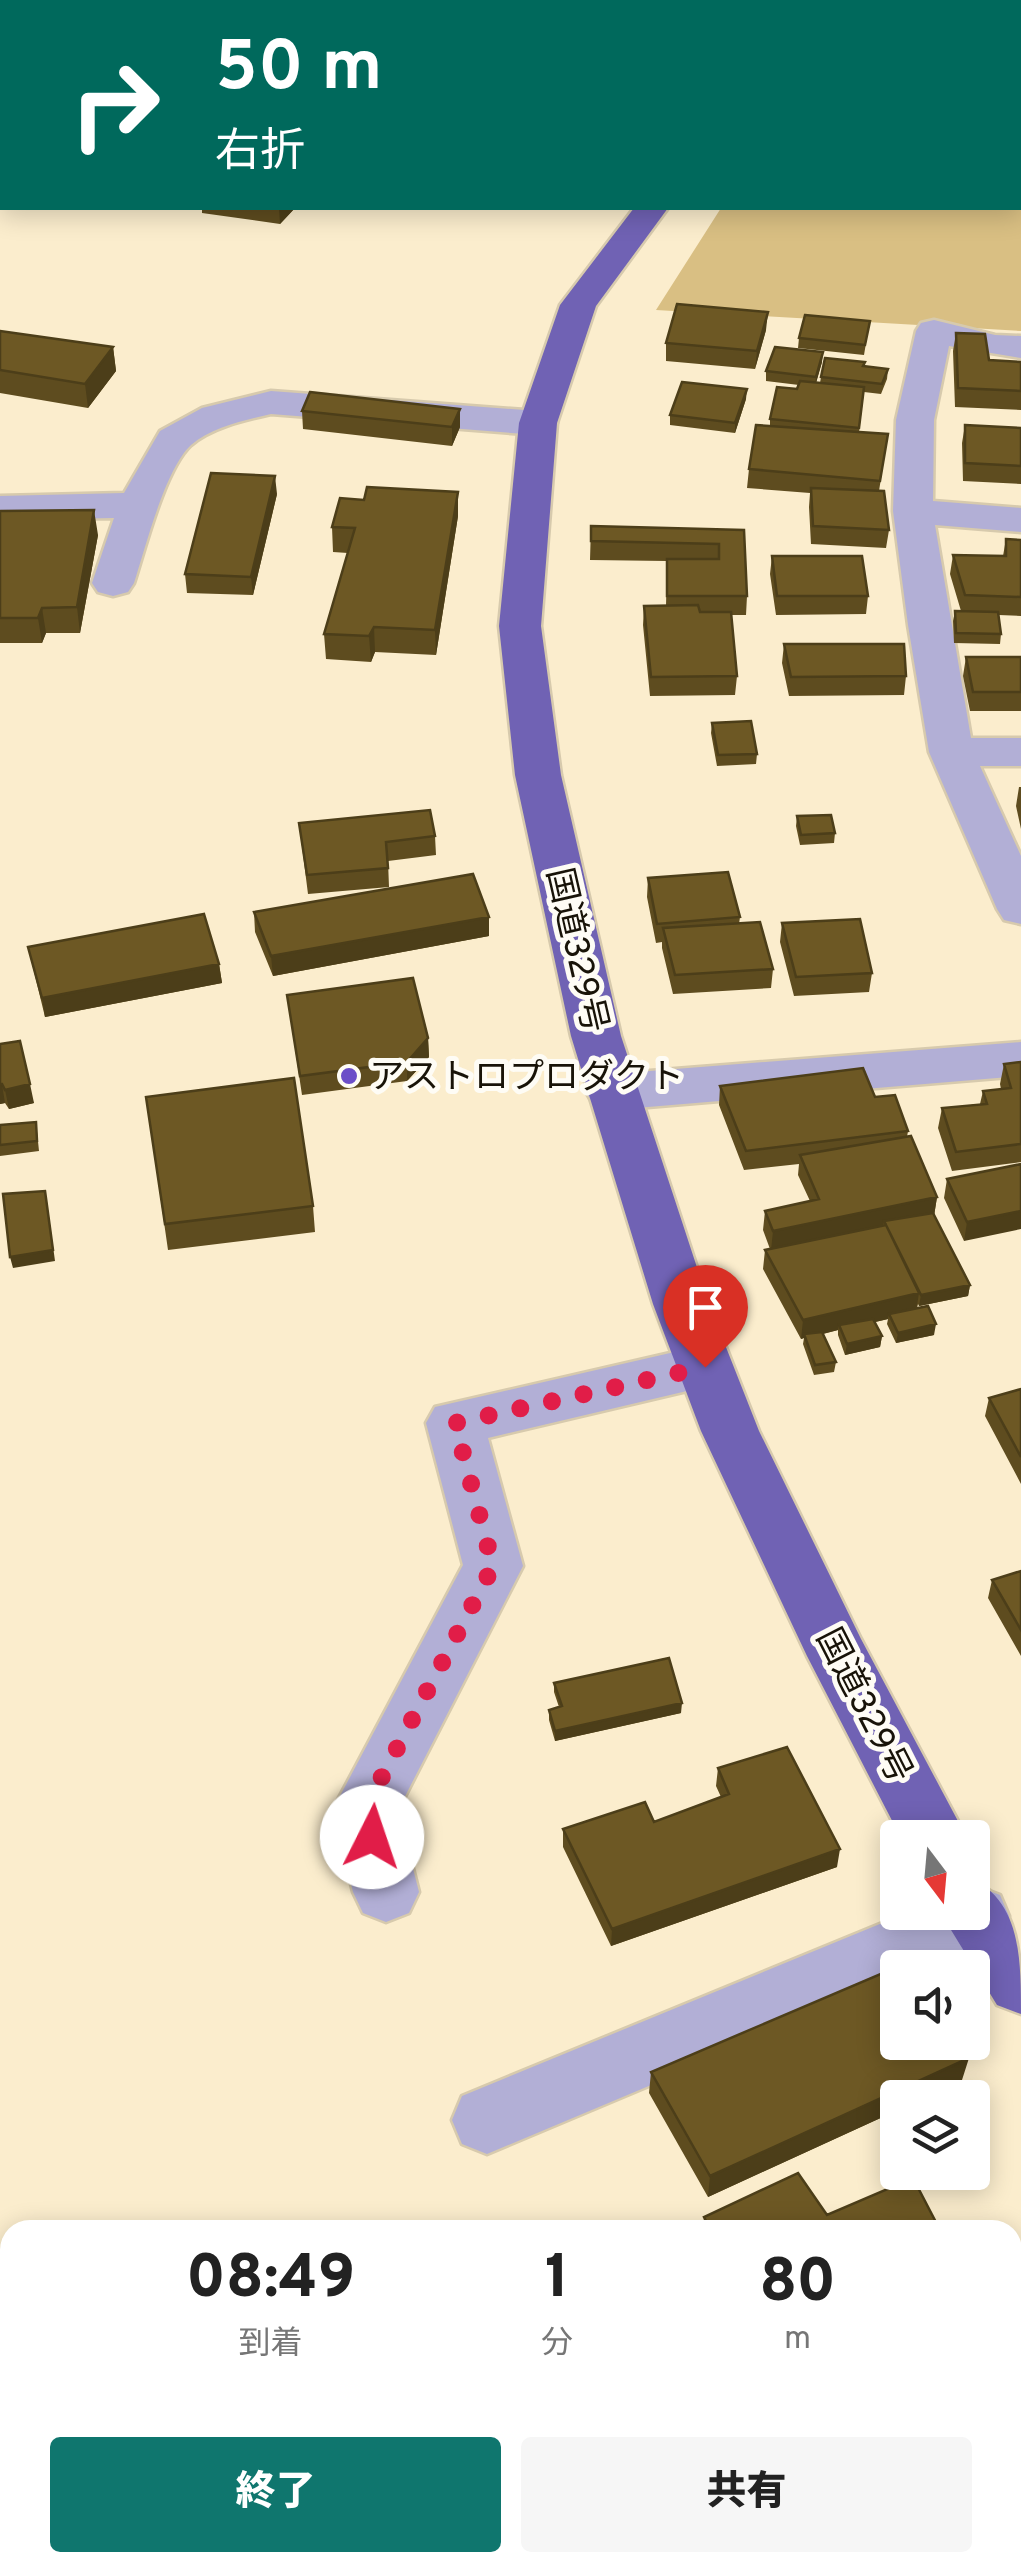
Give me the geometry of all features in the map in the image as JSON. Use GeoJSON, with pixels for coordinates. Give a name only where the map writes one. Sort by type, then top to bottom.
{"type":"FeatureCollection","features":[{"type":"Feature","properties":{"kind":"highway","name":"国道329号"},"geometry":{"type":"LineString","coordinates":[[649,210],[578,305],[538,423],[520,626],[538,775],[612,1092],[658,1239],[705,1367],[730,1431],[838,1656],[925,1820]]}},
{"type":"Feature","properties":{"kind":"highway"},"geometry":{"type":"LineString","coordinates":[[986,1930],[1021,1983]]}},
{"type":"Feature","properties":{"kind":"street"},"geometry":{"type":"LineString","coordinates":[[1021,346],[995,346],[934,330],[915,420],[913,511],[951,752],[1021,909]]}},
{"type":"Feature","properties":{"kind":"street"},"geometry":{"type":"LineString","coordinates":[[113,583],[138,506],[174,439],[216,416],[271,402],[538,423]]}},
{"type":"Feature","properties":{"kind":"street"},"geometry":{"type":"LineString","coordinates":[[0,508],[138,506]]}},
{"type":"Feature","properties":{"kind":"street"},"geometry":{"type":"LineString","coordinates":[[913,511],[1021,520]]}},
{"type":"Feature","properties":{"kind":"street"},"geometry":{"type":"LineString","coordinates":[[951,752],[1021,752]]}},
{"type":"Feature","properties":{"kind":"street"},"geometry":{"type":"LineString","coordinates":[[612,1092],[1021,1059]]}},
{"type":"Feature","properties":{"kind":"street"},"geometry":{"type":"LineString","coordinates":[[386,1892],[365,1809],[493,1566],[455,1423],[705,1367]]}},
{"type":"Feature","properties":{"kind":"street"},"geometry":{"type":"LineString","coordinates":[[488,2120],[932,1930]]}},
{"type":"Feature","properties":{"kind":"shaded area"},"geometry":{"type":"Polygon","coordinates":[[[720,210],[1021,210],[1021,331],[656,310],[720,210]]]}},
{"type":"Feature","properties":{"kind":"building"},"geometry":{"type":"Polygon","coordinates":[[[677,304],[768,312],[757,351],[666,343],[677,304]]]}},
{"type":"Feature","properties":{"kind":"building"},"geometry":{"type":"Polygon","coordinates":[[[805,315],[870,321],[865,345],[799,338],[805,315]]]}},
{"type":"Feature","properties":{"kind":"building"},"geometry":{"type":"Polygon","coordinates":[[[0,331],[113,347],[85,384],[0,370],[0,331]]]}},
{"type":"Feature","properties":{"kind":"building"},"geometry":{"type":"Polygon","coordinates":[[[956,333],[985,334],[989,360],[1021,362],[1021,391],[958,388],[956,333]]]}},
{"type":"Feature","properties":{"kind":"building"},"geometry":{"type":"Polygon","coordinates":[[[775,347],[823,352],[816,377],[766,371],[775,347]]]}},
{"type":"Feature","properties":{"kind":"building"},"geometry":{"type":"Polygon","coordinates":[[[825,358],[888,369],[882,384],[821,377],[825,358]]]}},
{"type":"Feature","properties":{"kind":"building"},"geometry":{"type":"Polygon","coordinates":[[[800,381],[864,387],[859,428],[770,419],[777,387],[797,389],[800,381]]]}},
{"type":"Feature","properties":{"kind":"building"},"geometry":{"type":"Polygon","coordinates":[[[682,382],[747,389],[735,423],[670,415],[682,382]]]}},
{"type":"Feature","properties":{"kind":"building"},"geometry":{"type":"Polygon","coordinates":[[[310,392],[460,409],[452,427],[302,411],[310,392]]]}},
{"type":"Feature","properties":{"kind":"building"},"geometry":{"type":"Polygon","coordinates":[[[756,425],[888,434],[880,481],[749,469],[756,425]]]}},
{"type":"Feature","properties":{"kind":"building"},"geometry":{"type":"Polygon","coordinates":[[[965,425],[1021,428],[1021,466],[965,463],[965,425]]]}},
{"type":"Feature","properties":{"kind":"building"},"geometry":{"type":"Polygon","coordinates":[[[211,473],[275,476],[251,577],[185,574],[211,473]]]}},
{"type":"Feature","properties":{"kind":"building"},"geometry":{"type":"Polygon","coordinates":[[[367,487],[458,492],[435,630],[374,627],[369,636],[324,634],[355,528],[332,527],[340,498],[364,500],[367,487]]]}},
{"type":"Feature","properties":{"kind":"building"},"geometry":{"type":"Polygon","coordinates":[[[811,488],[884,491],[889,530],[813,526],[811,488]]]}},
{"type":"Feature","properties":{"kind":"building"},"geometry":{"type":"Polygon","coordinates":[[[94,510],[77,607],[42,608],[38,618],[0,618],[0,511],[94,510]]]}},
{"type":"Feature","properties":{"kind":"building"},"geometry":{"type":"Polygon","coordinates":[[[591,526],[744,530],[747,596],[667,596],[667,559],[719,559],[719,544],[591,541],[591,526]]]}},
{"type":"Feature","properties":{"kind":"building"},"geometry":{"type":"Polygon","coordinates":[[[1006,539],[1021,540],[1021,597],[965,595],[953,555],[1006,556],[1006,539]]]}},
{"type":"Feature","properties":{"kind":"building"},"geometry":{"type":"Polygon","coordinates":[[[772,556],[862,556],[868,596],[777,596],[772,556]]]}},
{"type":"Feature","properties":{"kind":"building"},"geometry":{"type":"Polygon","coordinates":[[[698,605],[700,612],[731,612],[737,676],[651,677],[644,606],[698,605]]]}},
{"type":"Feature","properties":{"kind":"building"},"geometry":{"type":"Polygon","coordinates":[[[955,611],[998,612],[1001,634],[956,633],[955,611]]]}},
{"type":"Feature","properties":{"kind":"building"},"geometry":{"type":"Polygon","coordinates":[[[784,644],[904,644],[906,676],[791,677],[784,644]]]}},
{"type":"Feature","properties":{"kind":"building"},"geometry":{"type":"Polygon","coordinates":[[[966,657],[1021,657],[1021,692],[973,692],[966,657]]]}},
{"type":"Feature","properties":{"kind":"building"},"geometry":{"type":"Polygon","coordinates":[[[751,721],[757,754],[718,755],[712,723],[751,721]]]}},
{"type":"Feature","properties":{"kind":"building"},"geometry":{"type":"Polygon","coordinates":[[[430,810],[435,836],[386,842],[388,868],[307,875],[299,823],[430,810]]]}},
{"type":"Feature","properties":{"kind":"building"},"geometry":{"type":"Polygon","coordinates":[[[831,815],[835,833],[801,835],[797,816],[831,815]]]}},
{"type":"Feature","properties":{"kind":"building"},"geometry":{"type":"Polygon","coordinates":[[[728,872],[740,917],[657,924],[648,878],[728,872]]]}},
{"type":"Feature","properties":{"kind":"building"},"geometry":{"type":"Polygon","coordinates":[[[473,874],[489,917],[271,956],[254,912],[473,874]]]}},
{"type":"Feature","properties":{"kind":"building"},"geometry":{"type":"Polygon","coordinates":[[[204,914],[219,964],[42,998],[28,947],[204,914]]]}},
{"type":"Feature","properties":{"kind":"building"},"geometry":{"type":"Polygon","coordinates":[[[860,919],[872,973],[796,977],[782,923],[860,919]]]}},
{"type":"Feature","properties":{"kind":"building"},"geometry":{"type":"Polygon","coordinates":[[[760,922],[773,969],[675,975],[663,928],[760,922]]]}},
{"type":"Feature","properties":{"kind":"building"},"geometry":{"type":"Polygon","coordinates":[[[413,978],[428,1038],[407,1062],[300,1076],[287,995],[413,978]]]}},
{"type":"Feature","properties":{"kind":"building"},"geometry":{"type":"Polygon","coordinates":[[[20,1041],[30,1084],[5,1090],[0,1084],[0,1044],[20,1041]]]}},
{"type":"Feature","properties":{"kind":"building"},"geometry":{"type":"Polygon","coordinates":[[[1021,1062],[1021,1144],[956,1152],[942,1108],[987,1104],[983,1091],[1011,1088],[1004,1064],[1021,1062]]]}},
{"type":"Feature","properties":{"kind":"building"},"geometry":{"type":"Polygon","coordinates":[[[863,1068],[875,1097],[895,1095],[908,1131],[746,1151],[720,1086],[863,1068]]]}},
{"type":"Feature","properties":{"kind":"building"},"geometry":{"type":"Polygon","coordinates":[[[294,1078],[313,1206],[165,1224],[146,1097],[294,1078]]]}},
{"type":"Feature","properties":{"kind":"building"},"geometry":{"type":"Polygon","coordinates":[[[36,1122],[37,1141],[0,1145],[0,1125],[36,1122]]]}},
{"type":"Feature","properties":{"kind":"building"},"geometry":{"type":"Polygon","coordinates":[[[911,1136],[937,1197],[773,1231],[765,1211],[819,1199],[800,1155],[911,1136]]]}},
{"type":"Feature","properties":{"kind":"building"},"geometry":{"type":"Polygon","coordinates":[[[1021,1164],[1021,1211],[967,1222],[947,1179],[1021,1164]]]}},
{"type":"Feature","properties":{"kind":"building"},"geometry":{"type":"Polygon","coordinates":[[[45,1191],[53,1250],[10,1257],[3,1194],[45,1191]]]}},
{"type":"Feature","properties":{"kind":"building"},"geometry":{"type":"Polygon","coordinates":[[[933,1213],[970,1285],[921,1295],[884,1221],[933,1213]]]}},
{"type":"Feature","properties":{"kind":"building"},"geometry":{"type":"Polygon","coordinates":[[[886,1225],[919,1293],[803,1320],[765,1250],[886,1225]]]}},
{"type":"Feature","properties":{"kind":"building"},"geometry":{"type":"Polygon","coordinates":[[[928,1306],[936,1324],[898,1333],[889,1314],[928,1306]]]}},
{"type":"Feature","properties":{"kind":"building"},"geometry":{"type":"Polygon","coordinates":[[[873,1319],[882,1336],[847,1344],[839,1325],[873,1319]]]}},
{"type":"Feature","properties":{"kind":"building"},"geometry":{"type":"Polygon","coordinates":[[[822,1332],[836,1362],[815,1365],[804,1334],[822,1332]]]}},
{"type":"Feature","properties":{"kind":"building"},"geometry":{"type":"Polygon","coordinates":[[[1021,1389],[1021,1457],[989,1398],[1021,1389]]]}},
{"type":"Feature","properties":{"kind":"building"},"geometry":{"type":"Polygon","coordinates":[[[1021,1571],[1021,1630],[992,1580],[1021,1571]]]}},
{"type":"Feature","properties":{"kind":"building"},"geometry":{"type":"Polygon","coordinates":[[[669,1658],[682,1703],[555,1731],[549,1710],[562,1706],[554,1683],[669,1658]]]}},
{"type":"Feature","properties":{"kind":"building"},"geometry":{"type":"Polygon","coordinates":[[[787,1747],[840,1849],[612,1929],[563,1829],[645,1802],[654,1822],[729,1794],[718,1768],[787,1747]]]}},
{"type":"Feature","properties":{"kind":"building"},"geometry":{"type":"Polygon","coordinates":[[[880,1974],[880,2060],[965,2060],[921,2080],[880,2080],[880,2099],[710,2176],[651,2072],[880,1974]]]}},
{"type":"Feature","properties":{"kind":"building"},"geometry":{"type":"Polygon","coordinates":[[[798,2173],[827,2215],[885,2190],[919,2190],[935,2220],[704,2217],[798,2173]]]}},
{"type":"Feature","properties":{"kind":"place","name":"アストロプロダクト"},"geometry":{"type":"Point","coordinates":[349,1076]}},
{"type":"Feature","properties":{"kind":"route"},"geometry":{"type":"LineString","coordinates":[[372,1837],[365,1809],[493,1566],[455,1423],[705,1367]]}}]}
